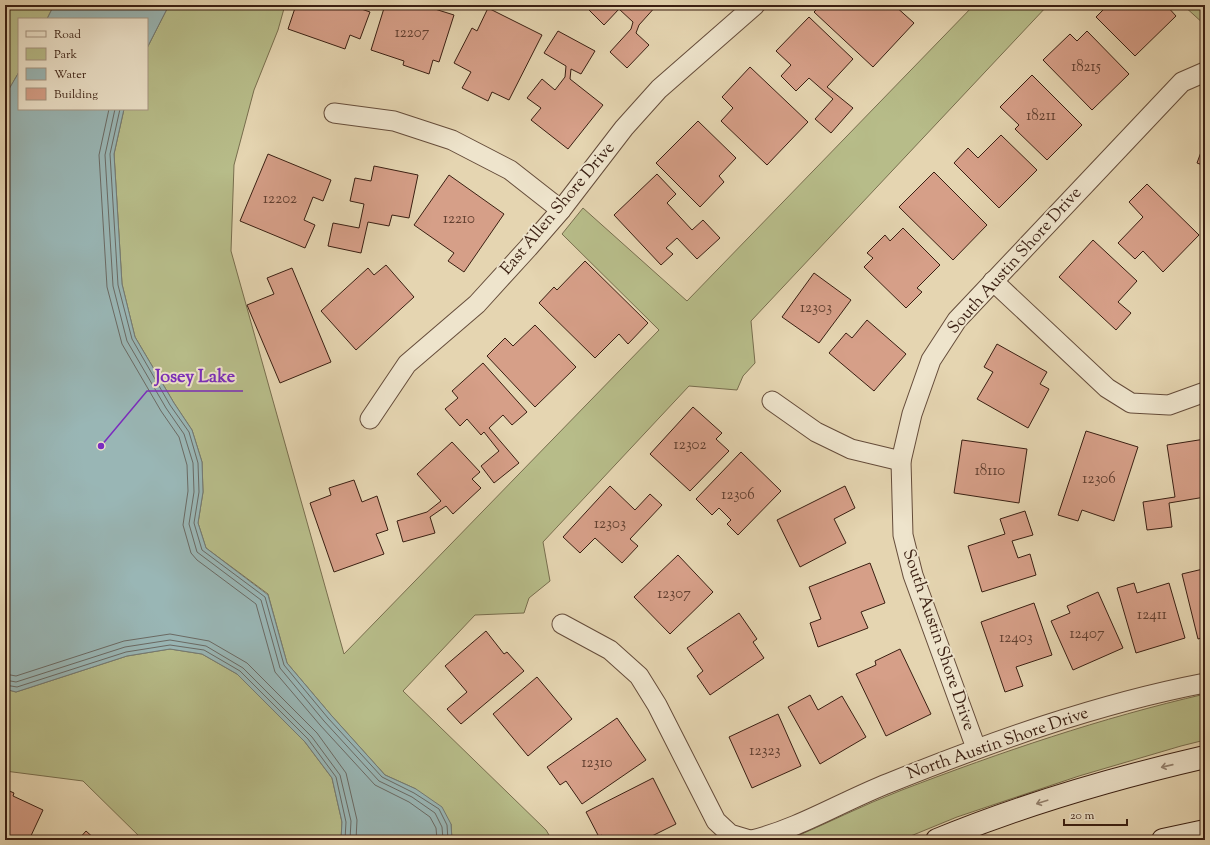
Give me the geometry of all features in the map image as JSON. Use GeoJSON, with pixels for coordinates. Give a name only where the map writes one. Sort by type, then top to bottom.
{"type":"FeatureCollection","features":[{"type":"Feature","properties":{"kind":"main road"},"geometry":{"type":"LineString","coordinates":[[937,840],[978,823],[1125,776],[1205,757]]}},
{"type":"Feature","properties":{"kind":"main road"},"geometry":{"type":"LineString","coordinates":[[1163,840],[1205,831]]}},
{"type":"Feature","properties":{"kind":"street","name":"East Allen Shore Drive"},"geometry":{"type":"LineString","coordinates":[[370,419],[407,364],[476,304],[561,210],[624,128],[660,89],[750,6]]}},
{"type":"Feature","properties":{"kind":"street","name":"South Austin Shore Drive"},"geometry":{"type":"LineString","coordinates":[[976,748],[911,568],[903,536],[901,461],[912,414],[931,360],[957,320],[1182,82],[1205,72]]}},
{"type":"Feature","properties":{"kind":"street"},"geometry":{"type":"LineString","coordinates":[[334,113],[394,122],[452,140],[510,170],[561,210]]}},
{"type":"Feature","properties":{"kind":"street"},"geometry":{"type":"LineString","coordinates":[[993,281],[1107,388],[1131,403],[1169,405],[1205,392]]}},
{"type":"Feature","properties":{"kind":"street"},"geometry":{"type":"LineString","coordinates":[[772,401],[816,432],[851,449],[901,461]]}},
{"type":"Feature","properties":{"kind":"street","name":"North Austin Shore Drive"},"geometry":{"type":"LineString","coordinates":[[562,624],[610,650],[639,676],[657,705],[716,821],[730,834],[751,840],[775,834],[883,785],[976,748],[1092,711],[1205,683]]}},
{"type":"Feature","properties":{"kind":"green space"},"geometry":{"type":"Polygon","coordinates":[[[5,5],[54,5],[48,18],[18,18],[18,74],[5,96],[5,5]]]}},
{"type":"Feature","properties":{"kind":"green space"},"geometry":{"type":"Polygon","coordinates":[[[169,5],[285,5],[278,30],[254,90],[234,165],[231,251],[344,654],[659,330],[562,234],[583,208],[687,301],[974,5],[1048,5],[751,321],[755,363],[743,376],[737,390],[689,386],[543,542],[550,581],[529,598],[524,613],[475,615],[403,691],[546,830],[552,840],[452,840],[451,824],[416,789],[385,775],[287,663],[268,594],[206,548],[198,523],[203,492],[202,462],[192,430],[174,403],[135,337],[122,284],[114,154],[124,110],[148,110],[148,46],[169,5]]]}},
{"type":"Feature","properties":{"kind":"green space"},"geometry":{"type":"Polygon","coordinates":[[[1183,5],[1205,5],[1205,25],[1183,5]]]}},
{"type":"Feature","properties":{"kind":"green space"},"geometry":{"type":"Polygon","coordinates":[[[170,649],[202,654],[237,674],[305,742],[332,778],[342,822],[341,840],[143,840],[83,781],[5,771],[5,689],[16,692],[127,656],[170,649]]]}},
{"type":"Feature","properties":{"kind":"green space"},"geometry":{"type":"Polygon","coordinates":[[[1205,694],[1205,740],[1079,776],[957,817],[901,840],[788,840],[887,796],[976,762],[1090,725],[1166,703],[1205,694]]]}},
{"type":"Feature","properties":{"kind":"water"},"geometry":{"type":"Polygon","coordinates":[[[54,5],[169,5],[148,46],[148,18],[48,18],[54,5]]]}},
{"type":"Feature","properties":{"kind":"water"},"geometry":{"type":"Polygon","coordinates":[[[18,74],[18,110],[124,110],[114,154],[122,284],[135,337],[174,403],[192,430],[202,462],[203,492],[198,523],[206,548],[268,595],[287,663],[385,775],[416,789],[442,807],[451,824],[452,840],[341,840],[342,822],[332,778],[305,742],[237,674],[202,654],[170,649],[127,656],[16,692],[5,689],[5,96],[18,74]]]}},
{"type":"Feature","properties":{"kind":"building"},"geometry":{"type":"Polygon","coordinates":[[[296,5],[350,5],[370,12],[360,39],[350,35],[345,49],[288,29],[296,5]]]}},
{"type":"Feature","properties":{"kind":"building"},"geometry":{"type":"Polygon","coordinates":[[[385,5],[422,5],[454,15],[439,62],[433,60],[429,74],[403,65],[404,61],[371,50],[385,5]]]}},
{"type":"Feature","properties":{"kind":"building"},"geometry":{"type":"Polygon","coordinates":[[[584,5],[657,5],[639,25],[636,33],[649,45],[627,68],[610,52],[631,29],[633,22],[619,9],[604,25],[584,5]]]}},
{"type":"Feature","properties":{"kind":"building"},"geometry":{"type":"Polygon","coordinates":[[[821,5],[894,5],[914,23],[873,67],[814,12],[821,5]]]}},
{"type":"Feature","properties":{"kind":"building"},"geometry":{"type":"Polygon","coordinates":[[[1108,5],[1166,5],[1176,16],[1135,56],[1096,17],[1108,5]]]}},
{"type":"Feature","properties":{"kind":"building"},"geometry":{"type":"Polygon","coordinates":[[[488,8],[542,35],[509,100],[492,92],[488,101],[462,88],[471,72],[454,63],[472,28],[477,31],[488,8]]]}},
{"type":"Feature","properties":{"kind":"building"},"geometry":{"type":"Polygon","coordinates":[[[809,17],[853,59],[827,87],[853,108],[831,133],[815,119],[833,99],[809,78],[796,91],[781,76],[791,65],[776,51],[809,17]]]}},
{"type":"Feature","properties":{"kind":"building"},"geometry":{"type":"Polygon","coordinates":[[[558,31],[595,51],[581,74],[571,69],[570,79],[603,105],[568,149],[531,120],[541,108],[527,98],[542,79],[555,90],[565,77],[566,66],[544,53],[558,31]]]}},
{"type":"Feature","properties":{"kind":"building"},"geometry":{"type":"Polygon","coordinates":[[[1087,31],[1129,74],[1092,110],[1043,60],[1070,34],[1077,41],[1087,31]]]}},
{"type":"Feature","properties":{"kind":"building"},"geometry":{"type":"Polygon","coordinates":[[[750,67],[808,122],[767,165],[721,121],[733,108],[722,97],[750,67]]]}},
{"type":"Feature","properties":{"kind":"building"},"geometry":{"type":"Polygon","coordinates":[[[1032,75],[1082,125],[1047,160],[1015,129],[1019,125],[1000,107],[1032,75]]]}},
{"type":"Feature","properties":{"kind":"building"},"geometry":{"type":"Polygon","coordinates":[[[698,121],[736,158],[719,176],[724,182],[700,207],[656,163],[698,121]]]}},
{"type":"Feature","properties":{"kind":"building"},"geometry":{"type":"Polygon","coordinates":[[[1001,135],[1037,170],[999,208],[954,163],[968,148],[978,158],[1001,135]]]}},
{"type":"Feature","properties":{"kind":"building"},"geometry":{"type":"Polygon","coordinates":[[[1205,141],[1205,166],[1197,163],[1205,141]]]}},
{"type":"Feature","properties":{"kind":"building"},"geometry":{"type":"Polygon","coordinates":[[[268,154],[331,180],[323,201],[313,197],[304,220],[315,225],[305,248],[240,221],[268,154]]]}},
{"type":"Feature","properties":{"kind":"building"},"geometry":{"type":"Polygon","coordinates":[[[374,166],[418,175],[409,218],[392,215],[389,226],[368,222],[361,253],[328,246],[333,223],[359,228],[364,204],[350,201],[355,178],[371,181],[374,166]]]}},
{"type":"Feature","properties":{"kind":"building"},"geometry":{"type":"Polygon","coordinates":[[[934,172],[987,225],[953,260],[899,207],[934,172]]]}},
{"type":"Feature","properties":{"kind":"building"},"geometry":{"type":"Polygon","coordinates":[[[657,174],[676,194],[667,203],[692,230],[703,220],[720,238],[697,259],[677,238],[666,248],[673,254],[661,265],[614,215],[657,174]]]}},
{"type":"Feature","properties":{"kind":"building"},"geometry":{"type":"Polygon","coordinates":[[[449,175],[504,214],[464,272],[448,261],[454,253],[414,225],[449,175]]]}},
{"type":"Feature","properties":{"kind":"building"},"geometry":{"type":"Polygon","coordinates":[[[1147,184],[1199,235],[1163,272],[1143,251],[1135,259],[1118,243],[1143,217],[1129,202],[1147,184]]]}},
{"type":"Feature","properties":{"kind":"building"},"geometry":{"type":"Polygon","coordinates":[[[903,228],[940,265],[917,288],[922,292],[906,308],[864,267],[873,258],[867,253],[885,235],[890,241],[903,228]]]}},
{"type":"Feature","properties":{"kind":"building"},"geometry":{"type":"Polygon","coordinates":[[[1093,240],[1137,281],[1118,302],[1131,313],[1116,330],[1059,277],[1093,240]]]}},
{"type":"Feature","properties":{"kind":"building"},"geometry":{"type":"Polygon","coordinates":[[[585,261],[648,323],[628,344],[619,334],[595,358],[539,303],[554,287],[557,290],[585,261]]]}},
{"type":"Feature","properties":{"kind":"building"},"geometry":{"type":"Polygon","coordinates":[[[386,265],[414,297],[356,350],[321,311],[368,268],[374,275],[386,265]]]}},
{"type":"Feature","properties":{"kind":"building"},"geometry":{"type":"Polygon","coordinates":[[[292,268],[331,362],[280,383],[247,305],[274,294],[267,278],[292,268]]]}},
{"type":"Feature","properties":{"kind":"building"},"geometry":{"type":"Polygon","coordinates":[[[814,273],[851,300],[819,343],[782,317],[814,273]]]}},
{"type":"Feature","properties":{"kind":"building"},"geometry":{"type":"Polygon","coordinates":[[[867,320],[906,354],[874,391],[829,353],[846,333],[852,338],[867,320]]]}},
{"type":"Feature","properties":{"kind":"building"},"geometry":{"type":"Polygon","coordinates":[[[535,325],[576,367],[535,407],[487,356],[505,338],[513,346],[535,325]]]}},
{"type":"Feature","properties":{"kind":"building"},"geometry":{"type":"Polygon","coordinates":[[[997,344],[1047,372],[1040,384],[1049,389],[1028,428],[977,399],[993,372],[984,367],[997,344]]]}},
{"type":"Feature","properties":{"kind":"building"},"geometry":{"type":"Polygon","coordinates":[[[483,363],[527,412],[512,425],[503,415],[489,428],[519,463],[494,483],[481,466],[499,451],[484,432],[481,435],[467,419],[460,426],[445,409],[458,398],[452,391],[483,363]]]}},
{"type":"Feature","properties":{"kind":"building"},"geometry":{"type":"Polygon","coordinates":[[[693,407],[722,433],[716,439],[729,451],[690,491],[650,454],[693,407]]]}},
{"type":"Feature","properties":{"kind":"building"},"geometry":{"type":"Polygon","coordinates":[[[1086,431],[1138,447],[1114,521],[1082,510],[1078,521],[1058,515],[1086,431]]]}},
{"type":"Feature","properties":{"kind":"building"},"geometry":{"type":"Polygon","coordinates":[[[1205,439],[1205,497],[1169,503],[1172,527],[1147,530],[1143,502],[1175,497],[1167,445],[1205,439]]]}},
{"type":"Feature","properties":{"kind":"building"},"geometry":{"type":"Polygon","coordinates":[[[962,440],[1027,449],[1019,503],[954,493],[962,440]]]}},
{"type":"Feature","properties":{"kind":"building"},"geometry":{"type":"Polygon","coordinates":[[[452,442],[480,472],[472,479],[481,488],[453,514],[446,506],[430,517],[435,533],[403,542],[397,521],[427,512],[441,501],[417,474],[452,442]]]}},
{"type":"Feature","properties":{"kind":"building"},"geometry":{"type":"Polygon","coordinates":[[[741,452],[781,491],[738,535],[727,524],[731,520],[719,508],[712,515],[696,499],[741,452]]]}},
{"type":"Feature","properties":{"kind":"building"},"geometry":{"type":"Polygon","coordinates":[[[354,480],[362,502],[377,496],[388,530],[376,534],[384,554],[334,572],[310,503],[331,495],[329,488],[354,480]]]}},
{"type":"Feature","properties":{"kind":"building"},"geometry":{"type":"Polygon","coordinates":[[[610,486],[635,510],[650,494],[662,505],[630,539],[638,546],[622,563],[595,538],[580,553],[563,537],[610,486]]]}},
{"type":"Feature","properties":{"kind":"building"},"geometry":{"type":"Polygon","coordinates":[[[845,486],[855,508],[834,519],[846,543],[800,567],[777,520],[845,486]]]}},
{"type":"Feature","properties":{"kind":"building"},"geometry":{"type":"Polygon","coordinates":[[[1025,511],[1033,535],[1012,541],[1018,558],[1030,554],[1036,575],[982,592],[968,546],[1005,534],[1000,519],[1025,511]]]}},
{"type":"Feature","properties":{"kind":"building"},"geometry":{"type":"Polygon","coordinates":[[[678,555],[713,592],[670,634],[634,597],[678,555]]]}},
{"type":"Feature","properties":{"kind":"building"},"geometry":{"type":"Polygon","coordinates":[[[870,563],[885,603],[861,612],[868,628],[818,647],[810,623],[821,619],[809,587],[870,563]]]}},
{"type":"Feature","properties":{"kind":"building"},"geometry":{"type":"Polygon","coordinates":[[[1203,569],[1205,577],[1205,637],[1198,639],[1182,574],[1203,569]]]}},
{"type":"Feature","properties":{"kind":"building"},"geometry":{"type":"Polygon","coordinates":[[[1134,583],[1137,593],[1169,583],[1185,638],[1136,653],[1117,588],[1134,583]]]}},
{"type":"Feature","properties":{"kind":"building"},"geometry":{"type":"Polygon","coordinates":[[[1098,592],[1123,648],[1073,670],[1051,621],[1070,613],[1067,606],[1098,592]]]}},
{"type":"Feature","properties":{"kind":"building"},"geometry":{"type":"Polygon","coordinates":[[[1034,603],[1052,655],[1016,667],[1023,686],[1005,692],[981,622],[1034,603]]]}},
{"type":"Feature","properties":{"kind":"building"},"geometry":{"type":"Polygon","coordinates":[[[739,613],[757,639],[753,642],[764,658],[710,695],[697,676],[703,671],[687,648],[739,613]]]}},
{"type":"Feature","properties":{"kind":"building"},"geometry":{"type":"Polygon","coordinates":[[[486,631],[504,654],[507,652],[524,671],[461,724],[447,709],[467,692],[445,666],[486,631]]]}},
{"type":"Feature","properties":{"kind":"building"},"geometry":{"type":"Polygon","coordinates":[[[900,649],[931,714],[886,736],[856,674],[876,665],[875,661],[900,649]]]}},
{"type":"Feature","properties":{"kind":"building"},"geometry":{"type":"Polygon","coordinates":[[[537,677],[572,719],[528,756],[493,714],[537,677]]]}},
{"type":"Feature","properties":{"kind":"building"},"geometry":{"type":"Polygon","coordinates":[[[810,695],[818,710],[842,696],[866,737],[820,764],[788,707],[810,695]]]}},
{"type":"Feature","properties":{"kind":"building"},"geometry":{"type":"Polygon","coordinates":[[[778,714],[801,766],[752,788],[729,737],[778,714]]]}},
{"type":"Feature","properties":{"kind":"building"},"geometry":{"type":"Polygon","coordinates":[[[617,718],[646,760],[582,804],[566,781],[560,785],[547,767],[617,718]]]}},
{"type":"Feature","properties":{"kind":"building"},"geometry":{"type":"Polygon","coordinates":[[[653,778],[676,824],[644,840],[605,840],[602,835],[599,837],[586,812],[653,778]]]}},
{"type":"Feature","properties":{"kind":"building"},"geometry":{"type":"Polygon","coordinates":[[[5,789],[14,793],[13,796],[43,810],[29,840],[5,840],[5,789]]]}},
{"type":"Feature","properties":{"kind":"building"},"geometry":{"type":"Polygon","coordinates":[[[86,831],[96,840],[78,840],[86,831]]]}},
{"type":"Feature","properties":{"kind":"place","name":"Josey Lake"},"geometry":{"type":"Point","coordinates":[101,446]}}]}
